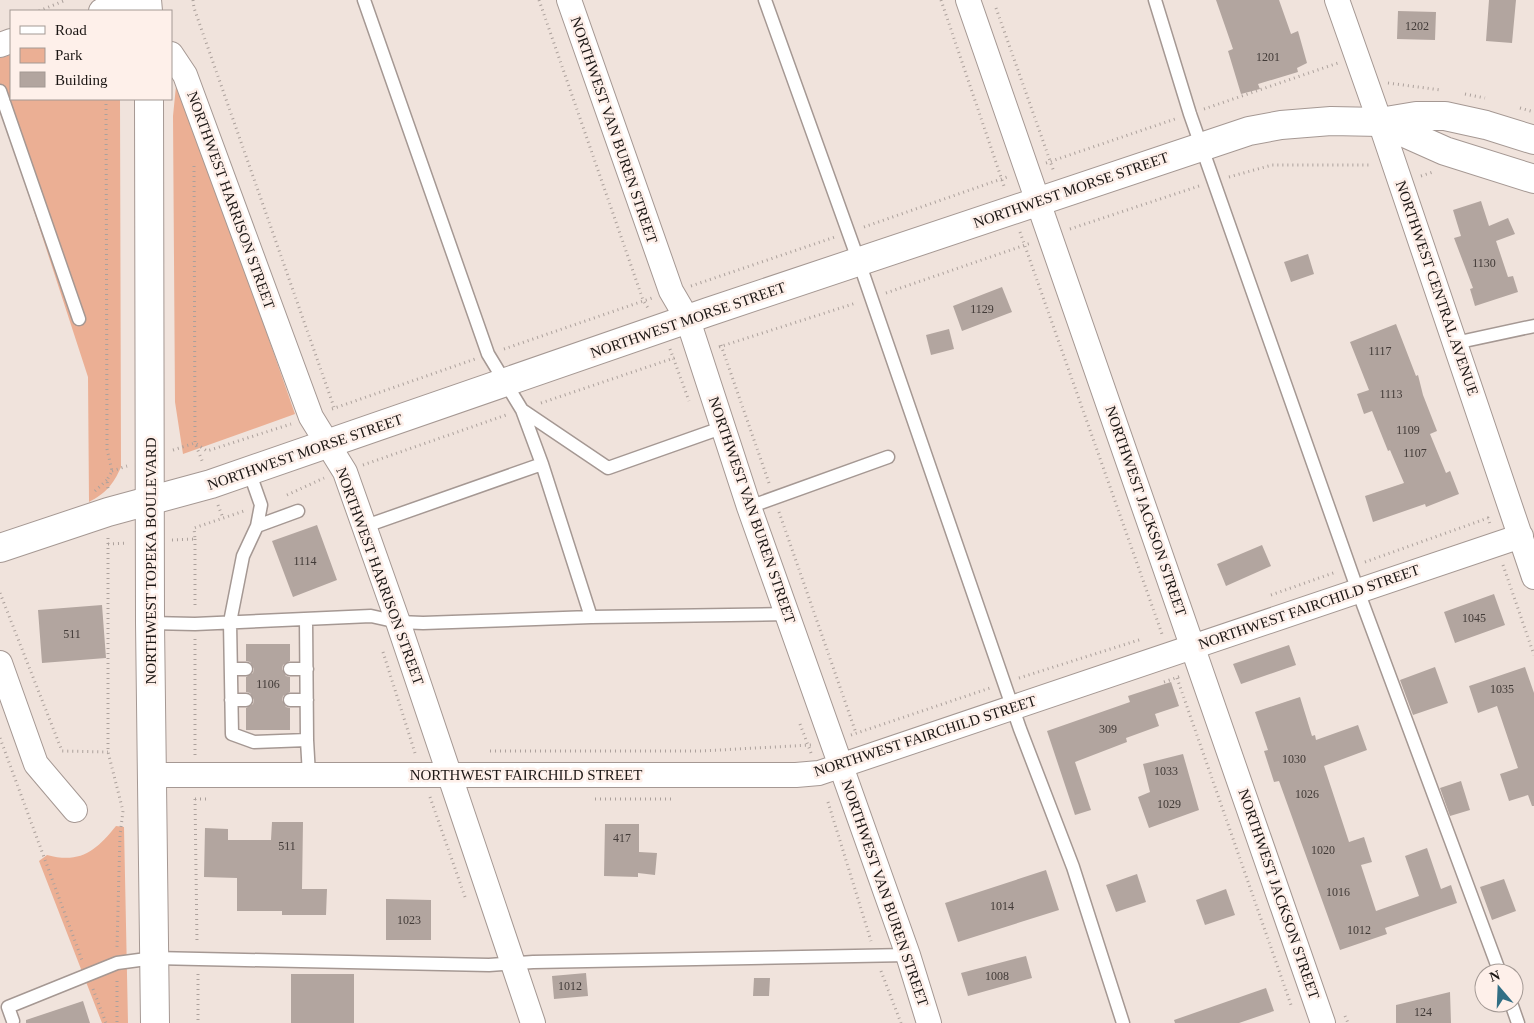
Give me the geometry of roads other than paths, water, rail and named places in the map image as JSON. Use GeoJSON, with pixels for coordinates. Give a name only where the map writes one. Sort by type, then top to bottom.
{"type":"FeatureCollection","features":[{"type":"Feature","properties":{"kind":"main road","name":"NORTHWEST TOPEKA BOULEVARD"},"geometry":{"type":"LineString","coordinates":[[149,100],[152,499],[150,623],[155,1023]]}},
{"type":"Feature","properties":{"kind":"main road","name":"NORTHWEST MORSE STREET"},"geometry":{"type":"LineString","coordinates":[[0,548],[108,512],[211,484],[506,384],[698,316],[1202,145],[1249,131],[1281,125],[1331,121],[1380,122],[1416,116],[1445,116],[1534,140]]}},
{"type":"Feature","properties":{"kind":"main road","name":"NORTHWEST MORSE STREET"},"geometry":{"type":"LineString","coordinates":[[1380,122],[1445,151],[1534,179]]}},
{"type":"Feature","properties":{"kind":"street"},"geometry":{"type":"LineString","coordinates":[[104,10],[134,0]]}},
{"type":"Feature","properties":{"kind":"street","name":"NORTHWEST VAN BUREN STREET"},"geometry":{"type":"LineString","coordinates":[[569,0],[671,291],[698,316],[698,354],[724,427],[749,507],[789,614],[908,955],[929,1023]]}},
{"type":"Feature","properties":{"kind":"street","name":"NORTHWEST JACKSON STREET"},"geometry":{"type":"LineString","coordinates":[[968,0],[1323,1023]]}},
{"type":"Feature","properties":{"kind":"street","name":"NORTHWEST CENTRAL AVENUE"},"geometry":{"type":"LineString","coordinates":[[1337,0],[1534,576]]}},
{"type":"Feature","properties":{"kind":"street","name":"NORTHWEST HARRISON STREET"},"geometry":{"type":"LineString","coordinates":[[172,56],[185,75],[199,118],[311,417],[345,472],[398,622],[533,1023]]}},
{"type":"Feature","properties":{"kind":"street","name":"NORTHWEST FAIRCHILD STREET"},"geometry":{"type":"LineString","coordinates":[[152,775],[796,775],[819,773],[1169,655],[1189,636],[1358,590],[1521,536]]}},
{"type":"Feature","properties":{"kind":"street"},"geometry":{"type":"LineString","coordinates":[[0,663],[36,764],[75,810]]}},
{"type":"Feature","properties":{"kind":"lane"},"geometry":{"type":"LineString","coordinates":[[364,0],[488,354],[522,410],[542,464],[592,617]]}},
{"type":"Feature","properties":{"kind":"lane"},"geometry":{"type":"LineString","coordinates":[[765,0],[872,298],[1012,708],[1073,867],[1123,1023]]}},
{"type":"Feature","properties":{"kind":"lane"},"geometry":{"type":"LineString","coordinates":[[1156,0],[1190,114],[1358,590],[1496,963]]}},
{"type":"Feature","properties":{"kind":"lane"},"geometry":{"type":"LineString","coordinates":[[0,90],[79,319]]}},
{"type":"Feature","properties":{"kind":"lane"},"geometry":{"type":"LineString","coordinates":[[1455,343],[1534,326]]}},
{"type":"Feature","properties":{"kind":"lane"},"geometry":{"type":"LineString","coordinates":[[522,410],[608,468],[724,427]]}},
{"type":"Feature","properties":{"kind":"lane"},"geometry":{"type":"LineString","coordinates":[[749,507],[888,457]]}},
{"type":"Feature","properties":{"kind":"lane"},"geometry":{"type":"LineString","coordinates":[[363,527],[542,464]]}},
{"type":"Feature","properties":{"kind":"lane"},"geometry":{"type":"LineString","coordinates":[[248,471],[261,505],[257,526],[244,556],[230,622],[232,734],[254,742],[308,740]]}},
{"type":"Feature","properties":{"kind":"lane"},"geometry":{"type":"LineString","coordinates":[[257,526],[298,511]]}},
{"type":"Feature","properties":{"kind":"lane"},"geometry":{"type":"LineString","coordinates":[[150,623],[230,622],[371,616],[398,622],[789,614]]}},
{"type":"Feature","properties":{"kind":"lane"},"geometry":{"type":"LineString","coordinates":[[306,619],[309,775]]}},
{"type":"Feature","properties":{"kind":"lane"},"geometry":{"type":"LineString","coordinates":[[231,669],[246,669]]}},
{"type":"Feature","properties":{"kind":"lane"},"geometry":{"type":"LineString","coordinates":[[290,669],[307,669]]}},
{"type":"Feature","properties":{"kind":"lane"},"geometry":{"type":"LineString","coordinates":[[231,700],[246,700]]}},
{"type":"Feature","properties":{"kind":"lane"},"geometry":{"type":"LineString","coordinates":[[290,700],[307,700]]}},
{"type":"Feature","properties":{"kind":"lane"},"geometry":{"type":"LineString","coordinates":[[13,1020],[4,1008],[117,963],[154,958],[513,964],[875,954],[908,955]]}}]}
